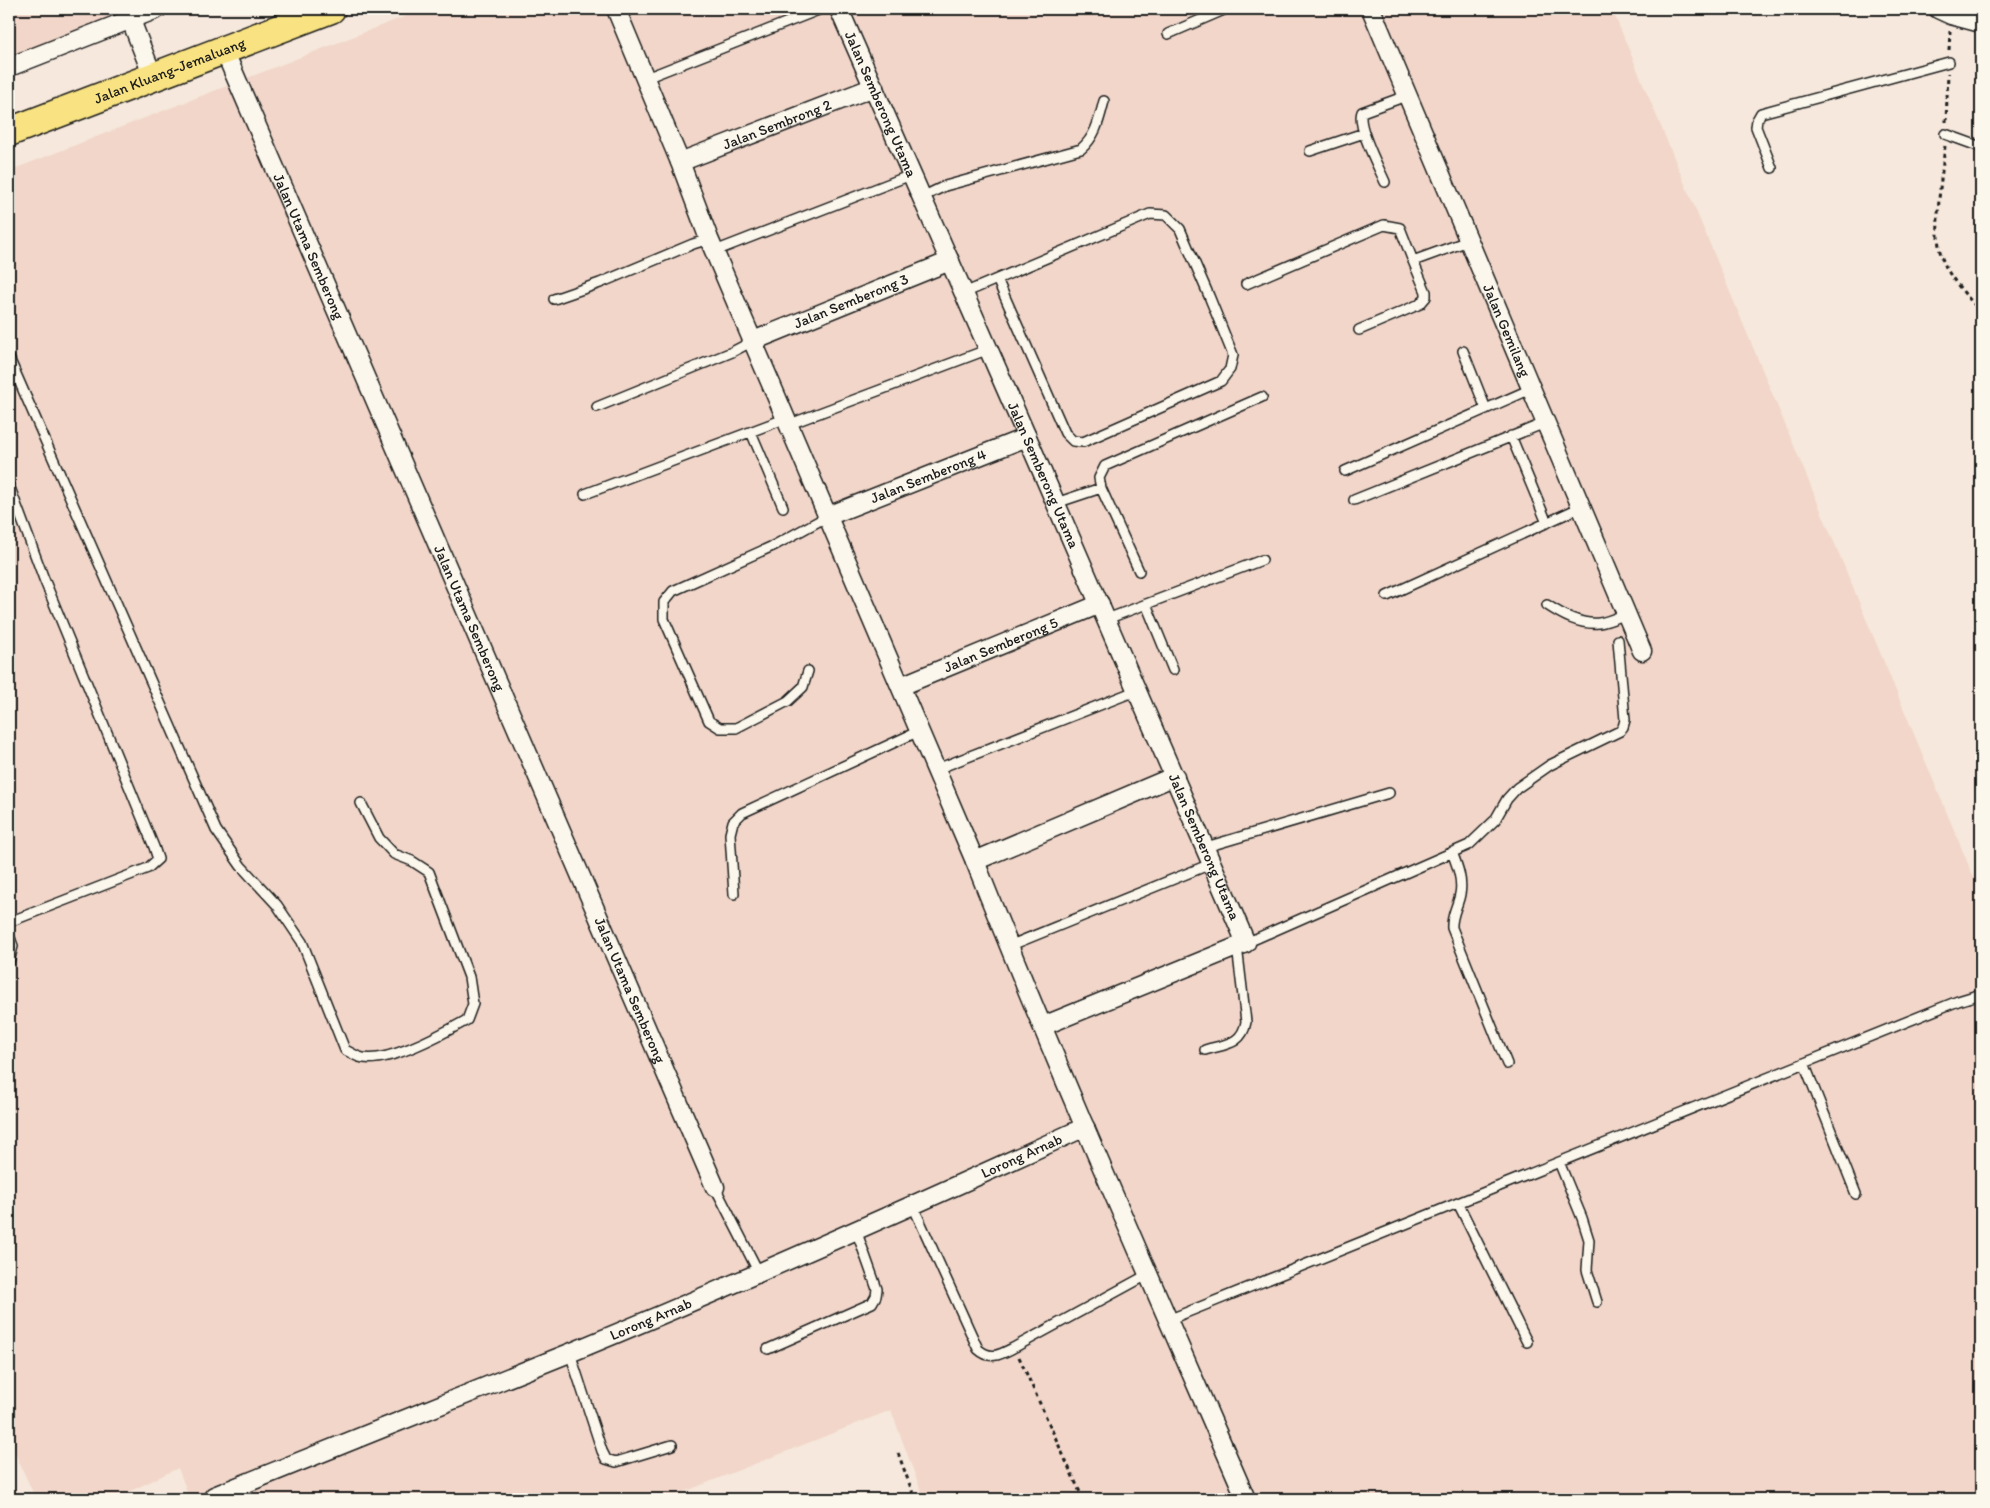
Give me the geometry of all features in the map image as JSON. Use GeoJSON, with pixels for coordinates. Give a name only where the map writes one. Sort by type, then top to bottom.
{"type":"FeatureCollection","features":[{"type":"Feature","properties":{"kind":"highway","name":"Jalan Kluang-Jemaluang"},"geometry":{"type":"LineString","coordinates":[[9,132],[331,9]]}},
{"type":"Feature","properties":{"kind":"street"},"geometry":{"type":"LineString","coordinates":[[9,67],[129,14],[158,9]]}},
{"type":"Feature","properties":{"kind":"street"},"geometry":{"type":"LineString","coordinates":[[616,9],[646,78],[712,245],[975,860],[1009,946],[1147,1275],[1246,1499]]}},
{"type":"Feature","properties":{"kind":"street","name":"Jalan Semberong Utama"},"geometry":{"type":"LineString","coordinates":[[839,9],[1138,690],[1209,855],[1242,944]]}},
{"type":"Feature","properties":{"kind":"street","name":"Jalan Gemilang"},"geometry":{"type":"LineString","coordinates":[[1371,9],[1406,96],[1642,651]]}},
{"type":"Feature","properties":{"kind":"street"},"geometry":{"type":"LineString","coordinates":[[1945,12],[1981,23]]}},
{"type":"Feature","properties":{"kind":"street"},"geometry":{"type":"LineString","coordinates":[[129,14],[153,77]]}},
{"type":"Feature","properties":{"kind":"street","name":"Jalan Utama Semberong"},"geometry":{"type":"LineString","coordinates":[[224,50],[715,1187]]}},
{"type":"Feature","properties":{"kind":"street","name":"Jalan Sembrong 2"},"geometry":{"type":"LineString","coordinates":[[680,162],[874,87]]}},
{"type":"Feature","properties":{"kind":"street","name":"Jalan Semberong 3"},"geometry":{"type":"LineString","coordinates":[[753,341],[950,261]]}},
{"type":"Feature","properties":{"kind":"street","name":"Jalan Semberong 4"},"geometry":{"type":"LineString","coordinates":[[828,516],[1027,437]]}},
{"type":"Feature","properties":{"kind":"street","name":"Jalan Semberong 5"},"geometry":{"type":"LineString","coordinates":[[901,686],[1103,612]]}},
{"type":"Feature","properties":{"kind":"street"},"geometry":{"type":"LineString","coordinates":[[975,860],[1175,776]]}},
{"type":"Feature","properties":{"kind":"street"},"geometry":{"type":"LineString","coordinates":[[1043,1026],[1242,944]]}},
{"type":"Feature","properties":{"kind":"street","name":"Lorong Arnab"},"geometry":{"type":"LineString","coordinates":[[212,1499],[214,1496],[570,1353],[759,1273],[913,1206],[1085,1127]]}},
{"type":"Feature","properties":{"kind":"lane"},"geometry":{"type":"LineString","coordinates":[[646,78],[821,9]]}},
{"type":"Feature","properties":{"kind":"lane"},"geometry":{"type":"LineString","coordinates":[[1168,34],[1226,9]]}},
{"type":"Feature","properties":{"kind":"lane"},"geometry":{"type":"LineString","coordinates":[[1772,168],[1756,126],[1761,113],[1949,62]]}},
{"type":"Feature","properties":{"kind":"lane"},"geometry":{"type":"LineString","coordinates":[[1384,182],[1364,133],[1360,116],[1362,112],[1406,96]]}},
{"type":"Feature","properties":{"kind":"lane"},"geometry":{"type":"LineString","coordinates":[[922,197],[946,186],[1081,149],[1098,127],[1104,101]]}},
{"type":"Feature","properties":{"kind":"lane"},"geometry":{"type":"LineString","coordinates":[[1310,151],[1364,133]]}},
{"type":"Feature","properties":{"kind":"lane"},"geometry":{"type":"LineString","coordinates":[[1945,134],[1981,147]]}},
{"type":"Feature","properties":{"kind":"lane"},"geometry":{"type":"LineString","coordinates":[[554,299],[600,283],[694,244],[712,245],[911,175]]}},
{"type":"Feature","properties":{"kind":"lane"},"geometry":{"type":"LineString","coordinates":[[964,293],[1150,214],[1166,216],[1180,229],[1209,296],[1233,356],[1230,369],[1221,381],[1083,442],[1073,441],[1065,433],[997,280]]}},
{"type":"Feature","properties":{"kind":"lane"},"geometry":{"type":"LineString","coordinates":[[1246,284],[1384,225],[1400,228],[1426,292],[1426,297],[1420,304],[1359,330]]}},
{"type":"Feature","properties":{"kind":"lane"},"geometry":{"type":"LineString","coordinates":[[1413,260],[1468,241]]}},
{"type":"Feature","properties":{"kind":"lane"},"geometry":{"type":"LineString","coordinates":[[597,407],[732,352],[753,341]]}},
{"type":"Feature","properties":{"kind":"lane"},"geometry":{"type":"LineString","coordinates":[[585,494],[751,432],[788,421],[989,349]]}},
{"type":"Feature","properties":{"kind":"lane"},"geometry":{"type":"LineString","coordinates":[[1463,351],[1486,409]]}},
{"type":"Feature","properties":{"kind":"lane"},"geometry":{"type":"LineString","coordinates":[[9,358],[216,830],[241,866],[277,906],[302,942],[345,1050],[360,1058],[376,1058],[392,1055],[440,1036],[467,1020],[474,1004],[470,977],[429,872],[412,861],[394,854],[379,838],[361,803]]}},
{"type":"Feature","properties":{"kind":"lane"},"geometry":{"type":"LineString","coordinates":[[1345,471],[1531,389]]}},
{"type":"Feature","properties":{"kind":"lane"},"geometry":{"type":"LineString","coordinates":[[1139,571],[1101,488],[1099,478],[1105,466],[1262,397]]}},
{"type":"Feature","properties":{"kind":"lane"},"geometry":{"type":"LineString","coordinates":[[1354,500],[1545,423]]}},
{"type":"Feature","properties":{"kind":"lane"},"geometry":{"type":"LineString","coordinates":[[751,432],[783,507]]}},
{"type":"Feature","properties":{"kind":"lane"},"geometry":{"type":"LineString","coordinates":[[1511,436],[1547,523]]}},
{"type":"Feature","properties":{"kind":"lane"},"geometry":{"type":"LineString","coordinates":[[9,485],[44,579],[158,859],[148,868],[9,922]]}},
{"type":"Feature","properties":{"kind":"lane"},"geometry":{"type":"LineString","coordinates":[[1056,503],[1101,488]]}},
{"type":"Feature","properties":{"kind":"lane"},"geometry":{"type":"LineString","coordinates":[[1387,596],[1581,507]]}},
{"type":"Feature","properties":{"kind":"lane"},"geometry":{"type":"LineString","coordinates":[[808,671],[803,687],[788,701],[736,728],[720,728],[709,721],[664,619],[664,602],[672,591],[776,545],[828,516]]}},
{"type":"Feature","properties":{"kind":"lane"},"geometry":{"type":"LineString","coordinates":[[1103,612],[1146,604],[1262,560]]}},
{"type":"Feature","properties":{"kind":"lane"},"geometry":{"type":"LineString","coordinates":[[1146,604],[1173,670]]}},
{"type":"Feature","properties":{"kind":"lane"},"geometry":{"type":"LineString","coordinates":[[1547,605],[1573,619],[1600,623],[1626,614]]}},
{"type":"Feature","properties":{"kind":"lane"},"geometry":{"type":"LineString","coordinates":[[1205,1050],[1239,1039],[1244,1032],[1246,1022],[1242,944],[1469,845],[1495,820],[1507,799],[1517,788],[1550,766],[1620,731],[1624,720],[1618,640]]}},
{"type":"Feature","properties":{"kind":"lane"},"geometry":{"type":"LineString","coordinates":[[936,769],[1138,690]]}},
{"type":"Feature","properties":{"kind":"lane"},"geometry":{"type":"LineString","coordinates":[[734,894],[730,834],[733,822],[742,813],[919,731]]}},
{"type":"Feature","properties":{"kind":"lane"},"geometry":{"type":"LineString","coordinates":[[1009,946],[1209,855],[1389,793]]}},
{"type":"Feature","properties":{"kind":"lane"},"geometry":{"type":"LineString","coordinates":[[1452,852],[1461,881],[1460,894],[1452,920],[1452,928],[1508,1064]]}},
{"type":"Feature","properties":{"kind":"lane"},"geometry":{"type":"LineString","coordinates":[[9,935],[13,946],[9,962]]}},
{"type":"Feature","properties":{"kind":"lane"},"geometry":{"type":"LineString","coordinates":[[1168,1320],[1958,1001],[1981,994]]}},
{"type":"Feature","properties":{"kind":"lane"},"geometry":{"type":"LineString","coordinates":[[1804,1063],[1856,1194]]}},
{"type":"Feature","properties":{"kind":"lane"},"geometry":{"type":"LineString","coordinates":[[1559,1162],[1589,1240],[1587,1270],[1597,1302]]}},
{"type":"Feature","properties":{"kind":"lane"},"geometry":{"type":"LineString","coordinates":[[715,1187],[759,1273]]}},
{"type":"Feature","properties":{"kind":"lane"},"geometry":{"type":"LineString","coordinates":[[1458,1203],[1528,1342]]}},
{"type":"Feature","properties":{"kind":"lane"},"geometry":{"type":"LineString","coordinates":[[913,1206],[978,1349],[990,1356],[996,1356],[1015,1348],[1147,1275]]}},
{"type":"Feature","properties":{"kind":"lane"},"geometry":{"type":"LineString","coordinates":[[768,1349],[872,1303],[876,1296],[876,1289],[856,1230]]}},
{"type":"Feature","properties":{"kind":"lane"},"geometry":{"type":"LineString","coordinates":[[570,1353],[606,1459],[616,1462],[672,1445]]}},
{"type":"Feature","properties":{"kind":"path"},"geometry":{"type":"LineString","coordinates":[[1945,12],[1949,62],[1938,231],[1941,255],[1950,274],[1981,312]]}},
{"type":"Feature","properties":{"kind":"path"},"geometry":{"type":"LineString","coordinates":[[1015,1348],[1083,1499]]}},
{"type":"Feature","properties":{"kind":"path"},"geometry":{"type":"LineString","coordinates":[[898,1453],[915,1499]]}},
{"type":"Feature","properties":{"kind":"shaded area"},"geometry":{"type":"Polygon","coordinates":[[[9,9],[133,9],[9,72],[9,9]]]}},
{"type":"Feature","properties":{"kind":"shaded area"},"geometry":{"type":"Polygon","coordinates":[[[424,9],[1612,9],[1981,895],[1981,1499],[924,1499],[891,1410],[666,1499],[190,1499],[178,1468],[114,1499],[36,1499],[9,1440],[9,171],[424,9]]]}}]}
